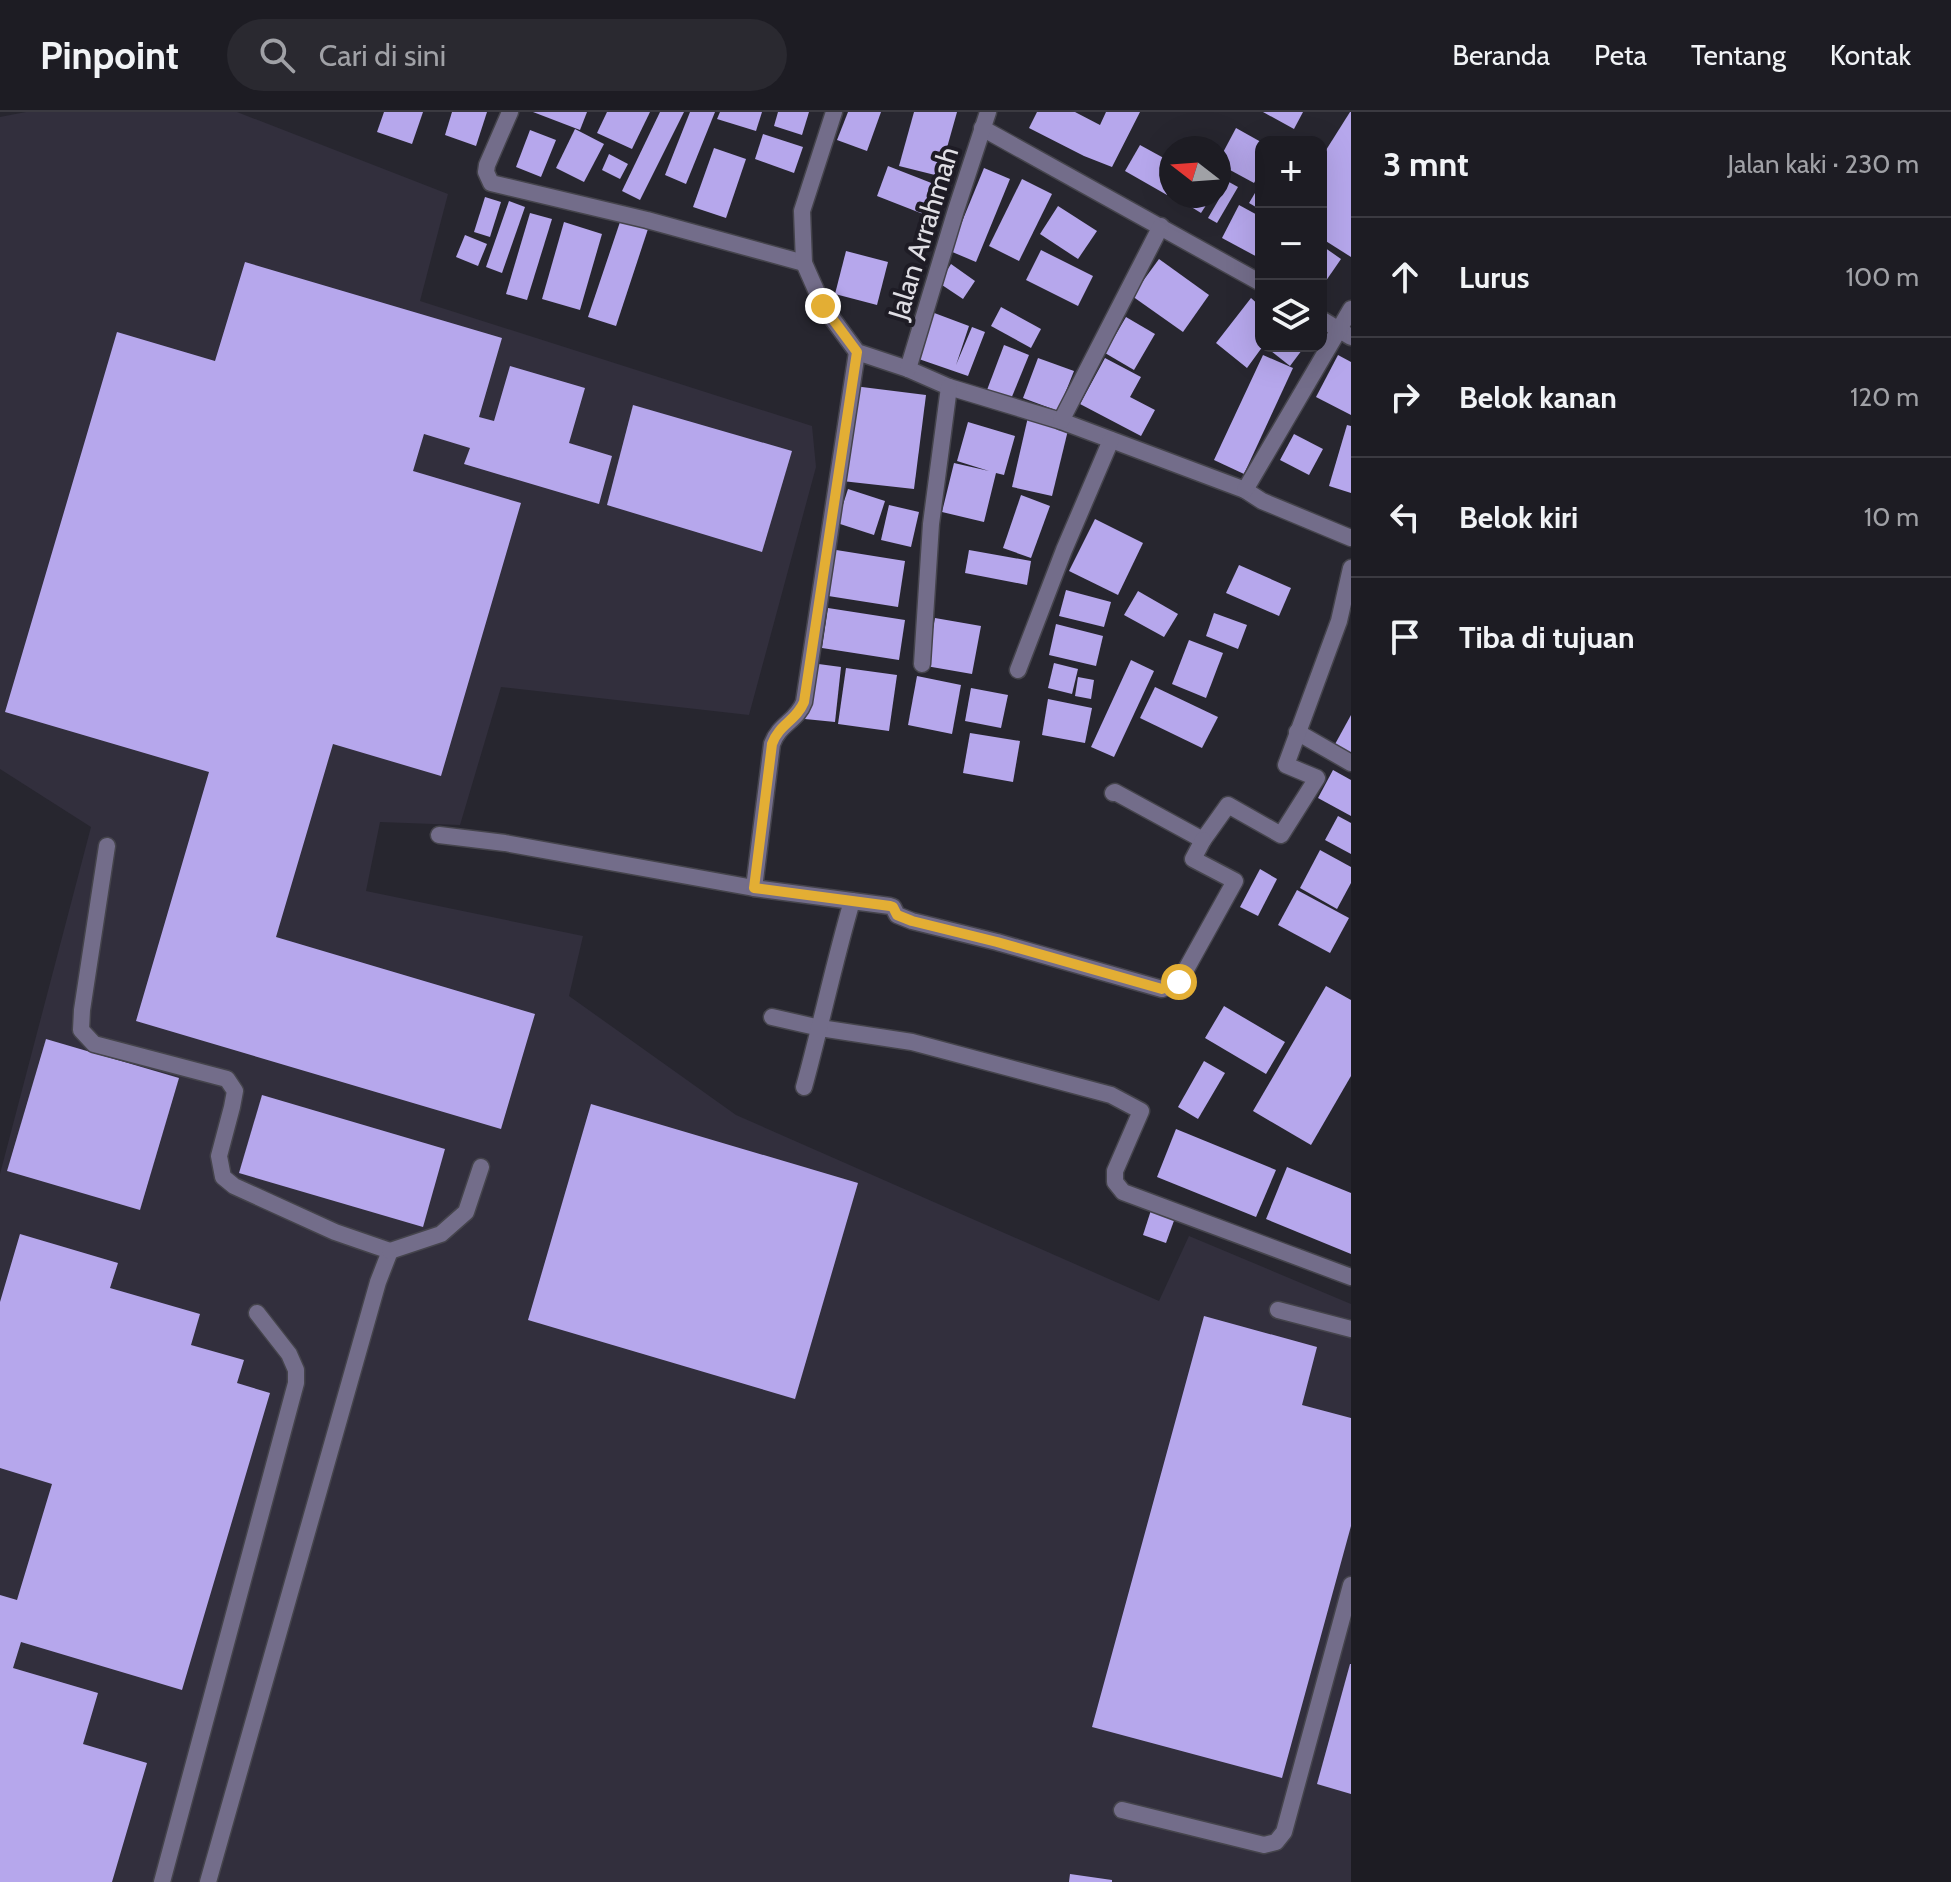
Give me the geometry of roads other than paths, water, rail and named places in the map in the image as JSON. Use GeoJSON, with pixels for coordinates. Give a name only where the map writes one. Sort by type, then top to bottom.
{"type":"FeatureCollection","features":[{"type":"Feature","properties":{"kind":"street"},"geometry":{"type":"LineString","coordinates":[[510,112],[487,165],[486,172],[491,183],[647,220],[804,263]]}},
{"type":"Feature","properties":{"kind":"street"},"geometry":{"type":"LineString","coordinates":[[834,112],[802,211],[804,263],[823,306],[857,352],[949,387],[1061,421],[1245,490],[1262,501],[1351,538]]}},
{"type":"Feature","properties":{"kind":"street"},"geometry":{"type":"LineString","coordinates":[[985,120],[1256,280]]}},
{"type":"Feature","properties":{"kind":"street","name":"Jalan Arrahmah"},"geometry":{"type":"LineString","coordinates":[[908,369],[985,120]]}},
{"type":"Feature","properties":{"kind":"street"},"geometry":{"type":"LineString","coordinates":[[1061,421],[1161,226]]}},
{"type":"Feature","properties":{"kind":"street"},"geometry":{"type":"LineString","coordinates":[[1245,490],[1345,333],[1351,309]]}},
{"type":"Feature","properties":{"kind":"street"},"geometry":{"type":"LineString","coordinates":[[1327,322],[1345,333]]}},
{"type":"Feature","properties":{"kind":"street"},"geometry":{"type":"LineString","coordinates":[[754,888],[772,744],[776,734],[800,711],[804,702],[857,352]]}},
{"type":"Feature","properties":{"kind":"street"},"geometry":{"type":"LineString","coordinates":[[922,664],[931,524],[949,387]]}},
{"type":"Feature","properties":{"kind":"street"},"geometry":{"type":"LineString","coordinates":[[1018,670],[1111,440]]}},
{"type":"Feature","properties":{"kind":"street"},"geometry":{"type":"LineString","coordinates":[[439,835],[505,843],[754,888],[890,906],[897,915],[912,921],[1162,989],[1179,982],[1235,881],[1193,859],[1228,805],[1281,835],[1317,778],[1286,765],[1339,621],[1351,568]]}},
{"type":"Feature","properties":{"kind":"street"},"geometry":{"type":"LineString","coordinates":[[1297,732],[1351,763]]}},
{"type":"Feature","properties":{"kind":"street"},"geometry":{"type":"LineString","coordinates":[[1113,793],[1203,840]]}},
{"type":"Feature","properties":{"kind":"street"},"geometry":{"type":"LineString","coordinates":[[107,846],[81,1030],[94,1044],[227,1079],[235,1091],[219,1156],[223,1177],[234,1186],[335,1232],[390,1251],[441,1234],[466,1212],[481,1167]]}},
{"type":"Feature","properties":{"kind":"street"},"geometry":{"type":"LineString","coordinates":[[804,1087],[852,901]]}},
{"type":"Feature","properties":{"kind":"street"},"geometry":{"type":"LineString","coordinates":[[772,1017],[912,1042],[1111,1095],[1141,1111],[1115,1171],[1115,1182],[1123,1192],[1351,1277]]}},
{"type":"Feature","properties":{"kind":"street"},"geometry":{"type":"LineString","coordinates":[[208,1882],[378,1282],[390,1251]]}},
{"type":"Feature","properties":{"kind":"street"},"geometry":{"type":"LineString","coordinates":[[1278,1310],[1351,1329]]}},
{"type":"Feature","properties":{"kind":"street"},"geometry":{"type":"LineString","coordinates":[[162,1882],[296,1383],[296,1370],[289,1354],[257,1313]]}},
{"type":"Feature","properties":{"kind":"street"},"geometry":{"type":"LineString","coordinates":[[1122,1810],[1264,1845],[1276,1842],[1284,1832],[1351,1585]]}}]}
